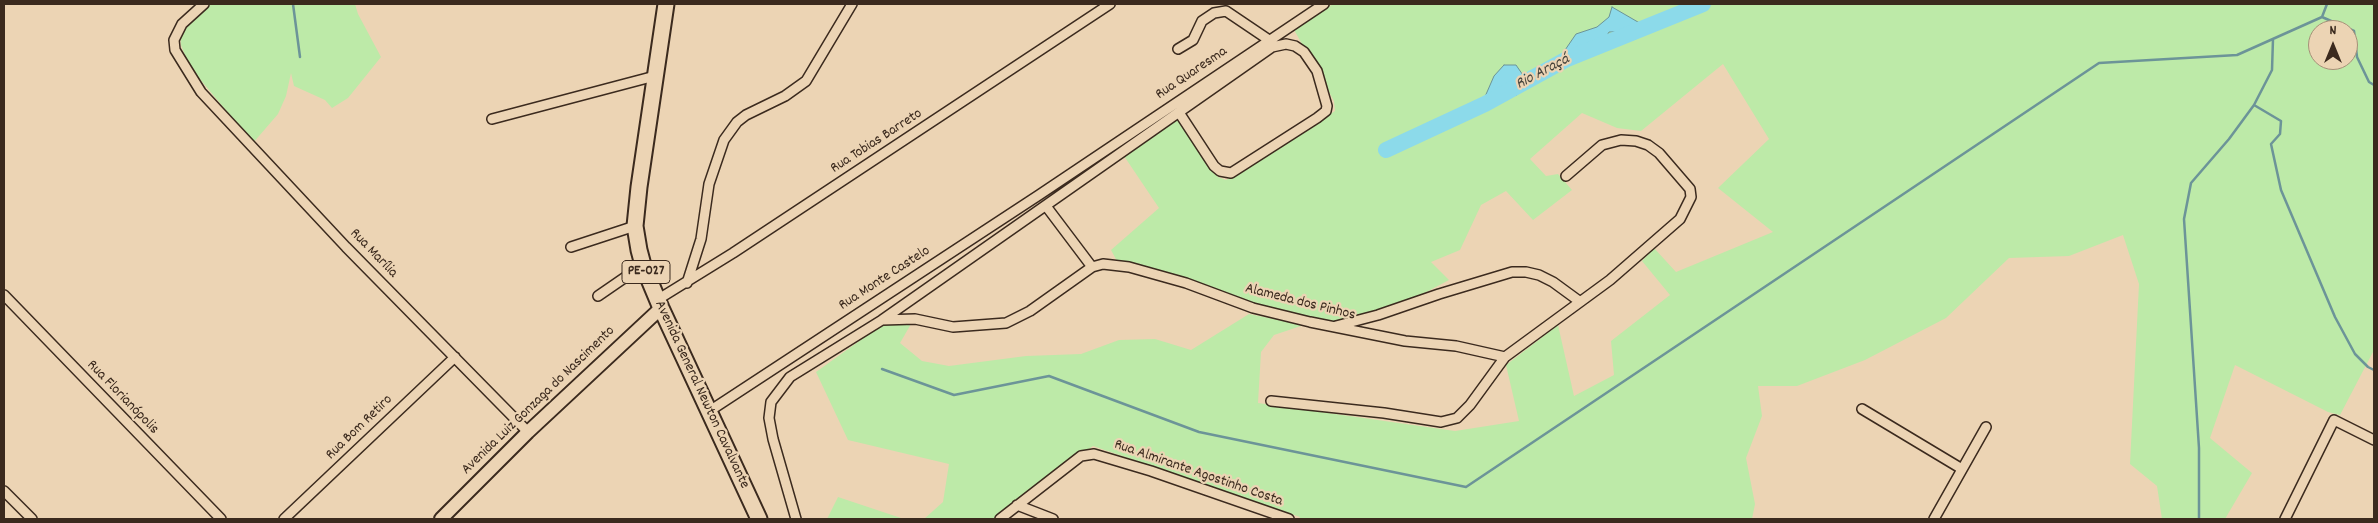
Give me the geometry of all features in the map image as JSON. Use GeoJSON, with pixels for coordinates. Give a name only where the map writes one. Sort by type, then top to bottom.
{"type":"FeatureCollection","features":[{"type":"Feature","properties":{"kind":"main road","name":"Avenida General Newton Cavalvante"},"geometry":{"type":"LineString","coordinates":[[666,4],[641,164],[635,226],[643,265],[659,304],[759,519]]}},
{"type":"Feature","properties":{"kind":"main road","name":"Avenida Luiz Gonzaga do Nascimento"},"geometry":{"type":"LineString","coordinates":[[441,519],[659,304]]}},
{"type":"Feature","properties":{"kind":"street","name":"Rua Marília"},"geometry":{"type":"LineString","coordinates":[[204,4],[177,30],[174,40],[175,50],[201,92],[346,247],[528,432]]}},
{"type":"Feature","properties":{"kind":"street"},"geometry":{"type":"LineString","coordinates":[[687,283],[701,239],[709,184],[724,140],[737,122],[746,115],[785,96],[806,81],[852,4]]}},
{"type":"Feature","properties":{"kind":"street","name":"Rua Tobias Barreto"},"geometry":{"type":"LineString","coordinates":[[659,304],[687,283],[1110,4]]}},
{"type":"Feature","properties":{"kind":"street","name":"Rua Quaresma"},"geometry":{"type":"LineString","coordinates":[[1077,169],[1324,4]]}},
{"type":"Feature","properties":{"kind":"street"},"geometry":{"type":"LineString","coordinates":[[1178,49],[1193,40],[1202,21],[1214,13],[1226,11],[1233,13],[1269,40]]}},
{"type":"Feature","properties":{"kind":"street"},"geometry":{"type":"LineString","coordinates":[[796,519],[773,439],[769,418],[771,402],[790,377],[882,320],[1180,114],[1272,47],[1279,45],[1296,46],[1304,52],[1317,71],[1326,97],[1326,111],[1231,174],[1220,171],[1214,166],[1180,114]]}},
{"type":"Feature","properties":{"kind":"street"},"geometry":{"type":"LineString","coordinates":[[492,119],[655,76]]}},
{"type":"Feature","properties":{"kind":"street"},"geometry":{"type":"LineString","coordinates":[[1271,401],[1403,415],[1429,421],[1448,421],[1463,414],[1505,357],[1610,280],[1680,219],[1692,197],[1690,189],[1685,182],[1659,153],[1636,141],[1620,140],[1602,145],[1566,176]]}},
{"type":"Feature","properties":{"kind":"street","name":"Rua Monte Castelo"},"geometry":{"type":"LineString","coordinates":[[708,412],[1077,169]]}},
{"type":"Feature","properties":{"kind":"street"},"geometry":{"type":"LineString","coordinates":[[882,320],[903,318],[953,327],[1006,323],[1030,311],[1092,267],[1046,206]]}},
{"type":"Feature","properties":{"kind":"street"},"geometry":{"type":"LineString","coordinates":[[571,247],[635,226]]}},
{"type":"Feature","properties":{"kind":"street","name":"Alameda dos Pinhos"},"geometry":{"type":"LineString","coordinates":[[1092,267],[1103,264],[1128,266],[1186,283],[1253,308],[1333,327],[1405,341],[1456,346],[1505,357]]}},
{"type":"Feature","properties":{"kind":"street"},"geometry":{"type":"LineString","coordinates":[[598,296],[643,265]]}},
{"type":"Feature","properties":{"kind":"street"},"geometry":{"type":"LineString","coordinates":[[1333,327],[1378,316],[1439,294],[1512,272],[1526,272],[1539,275],[1553,282],[1579,301]]}},
{"type":"Feature","properties":{"kind":"street","name":"Rua Florianópolis"},"geometry":{"type":"LineString","coordinates":[[4,295],[221,519]]}},
{"type":"Feature","properties":{"kind":"street","name":"Rua Bom Retiro"},"geometry":{"type":"LineString","coordinates":[[284,519],[455,357]]}},
{"type":"Feature","properties":{"kind":"street"},"geometry":{"type":"LineString","coordinates":[[1862,410],[1962,469]]}},
{"type":"Feature","properties":{"kind":"street"},"geometry":{"type":"LineString","coordinates":[[2285,519],[2334,420],[2374,440]]}},
{"type":"Feature","properties":{"kind":"street"},"geometry":{"type":"LineString","coordinates":[[1934,519],[1986,427]]}},
{"type":"Feature","properties":{"kind":"street","name":"Rua Almirante Agostinho Costa"},"geometry":{"type":"LineString","coordinates":[[1000,519],[1081,456],[1094,454],[1143,468],[1289,519]]}},
{"type":"Feature","properties":{"kind":"street"},"geometry":{"type":"LineString","coordinates":[[4,491],[32,519]]}},
{"type":"Feature","properties":{"kind":"street"},"geometry":{"type":"LineString","coordinates":[[1017,506],[1053,519]]}},
{"type":"Feature","properties":{"kind":"green space"},"geometry":{"type":"Polygon","coordinates":[[[198,4],[355,4],[358,14],[381,57],[348,98],[332,108],[325,100],[294,86],[291,73],[286,96],[278,114],[253,143],[189,66],[181,45],[180,32],[184,16],[198,4]]]}},
{"type":"Feature","properties":{"kind":"green space"},"geometry":{"type":"Polygon","coordinates":[[[1333,4],[2374,4],[2374,350],[2340,415],[2328,412],[2235,365],[2210,438],[2252,473],[2225,519],[2162,519],[2157,486],[2130,464],[2139,284],[2123,235],[2069,256],[2009,258],[1946,318],[1865,360],[1797,386],[1758,386],[1762,416],[1746,458],[1755,504],[1752,519],[1299,519],[1300,517],[1093,446],[993,519],[924,519],[943,502],[949,464],[848,440],[816,372],[883,324],[911,324],[900,343],[922,361],[949,366],[1026,356],[1081,354],[1119,340],[1155,339],[1191,350],[1249,314],[1304,325],[1274,335],[1261,352],[1258,403],[1455,431],[1519,421],[1506,365],[1558,325],[1574,396],[1614,375],[1611,341],[1670,295],[1642,261],[1654,248],[1676,272],[1773,232],[1718,188],[1769,139],[1723,64],[1641,131],[1617,128],[1582,113],[1530,159],[1546,176],[1558,174],[1572,190],[1533,220],[1506,191],[1481,205],[1460,250],[1431,262],[1449,280],[1417,297],[1373,313],[1330,323],[1254,304],[1117,261],[1111,250],[1159,208],[1124,156],[1179,118],[1218,177],[1226,180],[1335,111],[1334,101],[1293,28],[1333,4]]]}},
{"type":"Feature","properties":{"kind":"green space"},"geometry":{"type":"Polygon","coordinates":[[[838,497],[904,519],[827,519],[838,497]]]}},
{"type":"Feature","properties":{"kind":"water"},"geometry":{"type":"Polygon","coordinates":[[[1612,7],[1650,29],[1609,32],[1604,41],[1583,56],[1567,59],[1563,53],[1576,34],[1597,27],[1609,17],[1612,7]]]}},
{"type":"Feature","properties":{"kind":"water"},"geometry":{"type":"Polygon","coordinates":[[[1504,65],[1516,65],[1527,81],[1525,86],[1517,95],[1505,97],[1501,93],[1492,95],[1490,102],[1485,104],[1476,101],[1484,99],[1494,76],[1504,65]]]}},
{"type":"Feature","properties":{"kind":"waterway"},"geometry":{"type":"LineString","coordinates":[[293,4],[300,57]]}},
{"type":"Feature","properties":{"kind":"waterway","name":"Rio Araçá"},"geometry":{"type":"LineString","coordinates":[[1386,150],[1485,104],[1567,59],[1703,4]]}},
{"type":"Feature","properties":{"kind":"waterway"},"geometry":{"type":"LineString","coordinates":[[882,369],[954,395],[1049,376],[1199,432],[1466,487],[2099,63],[2237,55],[2322,17],[2327,4]]}},
{"type":"Feature","properties":{"kind":"waterway"},"geometry":{"type":"LineString","coordinates":[[2322,17],[2354,31],[2357,57],[2369,82],[2374,85]]}},
{"type":"Feature","properties":{"kind":"waterway"},"geometry":{"type":"LineString","coordinates":[[2199,519],[2199,448],[2184,219],[2191,183],[2229,139],[2254,105],[2272,70],[2273,39]]}},
{"type":"Feature","properties":{"kind":"waterway"},"geometry":{"type":"LineString","coordinates":[[2254,105],[2281,121],[2280,134],[2271,144],[2281,190],[2335,317],[2355,354],[2368,367],[2374,370]]}}]}
